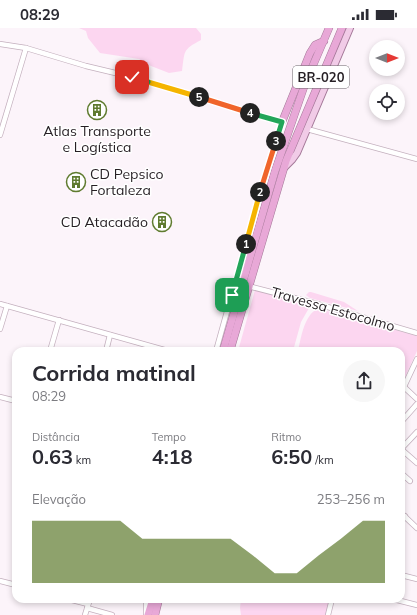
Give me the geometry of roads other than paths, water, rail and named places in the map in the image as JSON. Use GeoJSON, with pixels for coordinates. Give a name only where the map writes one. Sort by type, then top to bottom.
{"type":"FeatureCollection","features":[{"type":"Feature","properties":{"kind":"highway","name":"BR-020"},"geometry":{"type":"LineString","coordinates":[[224,347],[275,170],[290,124],[329,28]]}},
{"type":"Feature","properties":{"kind":"highway","name":"BR-020"},"geometry":{"type":"LineString","coordinates":[[231,347],[284,168],[304,128],[342,28]]}},
{"type":"Feature","properties":{"kind":"highway"},"geometry":{"type":"LineString","coordinates":[[336,41],[346,28]]}},
{"type":"Feature","properties":{"kind":"highway"},"geometry":{"type":"LineString","coordinates":[[282,122],[310,53],[315,45],[324,41]]}},
{"type":"Feature","properties":{"kind":"highway"},"geometry":{"type":"LineString","coordinates":[[290,124],[304,128]]}},
{"type":"Feature","properties":{"kind":"highway"},"geometry":{"type":"LineString","coordinates":[[147,615],[152,603]]}},
{"type":"Feature","properties":{"kind":"highway"},"geometry":{"type":"LineString","coordinates":[[154,615],[158,603]]}},
{"type":"Feature","properties":{"kind":"main road","name":"BR-020"},"geometry":{"type":"LineString","coordinates":[[304,128],[350,28]]}},
{"type":"Feature","properties":{"kind":"street"},"geometry":{"type":"LineString","coordinates":[[0,44],[26,48],[86,66],[132,77],[282,122],[263,182],[217,347]]}},
{"type":"Feature","properties":{"kind":"street"},"geometry":{"type":"LineString","coordinates":[[0,135],[26,48]]}},
{"type":"Feature","properties":{"kind":"street"},"geometry":{"type":"LineString","coordinates":[[304,128],[417,160]]}},
{"type":"Feature","properties":{"kind":"street","name":"Travessa Estocolmo"},"geometry":{"type":"LineString","coordinates":[[248,286],[314,303],[417,333]]}},
{"type":"Feature","properties":{"kind":"street"},"geometry":{"type":"LineString","coordinates":[[0,304],[154,347]]}},
{"type":"Feature","properties":{"kind":"street"},"geometry":{"type":"LineString","coordinates":[[0,329],[7,306]]}},
{"type":"Feature","properties":{"kind":"street"},"geometry":{"type":"LineString","coordinates":[[51,347],[59,320]]}},
{"type":"Feature","properties":{"kind":"street"},"geometry":{"type":"LineString","coordinates":[[107,347],[110,335]]}},
{"type":"Feature","properties":{"kind":"street"},"geometry":{"type":"LineString","coordinates":[[405,385],[417,359]]}},
{"type":"Feature","properties":{"kind":"street"},"geometry":{"type":"LineString","coordinates":[[405,388],[417,399]]}},
{"type":"Feature","properties":{"kind":"street"},"geometry":{"type":"LineString","coordinates":[[0,396],[12,400]]}},
{"type":"Feature","properties":{"kind":"street"},"geometry":{"type":"LineString","coordinates":[[405,416],[417,404]]}},
{"type":"Feature","properties":{"kind":"street"},"geometry":{"type":"LineString","coordinates":[[405,445],[417,432]]}},
{"type":"Feature","properties":{"kind":"street"},"geometry":{"type":"LineString","coordinates":[[405,452],[417,462]]}},
{"type":"Feature","properties":{"kind":"street"},"geometry":{"type":"LineString","coordinates":[[405,477],[410,481]]}},
{"type":"Feature","properties":{"kind":"street"},"geometry":{"type":"LineString","coordinates":[[405,517],[417,528]]}},
{"type":"Feature","properties":{"kind":"street"},"geometry":{"type":"LineString","coordinates":[[405,575],[417,579]]}},
{"type":"Feature","properties":{"kind":"street"},"geometry":{"type":"LineString","coordinates":[[0,581],[12,584]]}},
{"type":"Feature","properties":{"kind":"street"},"geometry":{"type":"LineString","coordinates":[[405,602],[417,605]]}},
{"type":"Feature","properties":{"kind":"street"},"geometry":{"type":"LineString","coordinates":[[79,603],[112,615]]}},
{"type":"Feature","properties":{"kind":"street"},"geometry":{"type":"LineString","coordinates":[[85,615],[89,603]]}},
{"type":"Feature","properties":{"kind":"street"},"geometry":{"type":"LineString","coordinates":[[146,603],[147,615]]}},
{"type":"Feature","properties":{"kind":"street"},"geometry":{"type":"LineString","coordinates":[[328,615],[331,603]]}},
{"type":"Feature","properties":{"kind":"place","name":"Atlas Transporte e Logística"},"geometry":{"type":"Point","coordinates":[97,110]}},
{"type":"Feature","properties":{"kind":"place","name":"CD Pepsico Fortaleza"},"geometry":{"type":"Point","coordinates":[76,182]}},
{"type":"Feature","properties":{"kind":"place","name":"CD Atacadão"},"geometry":{"type":"Point","coordinates":[162,222]}}]}
